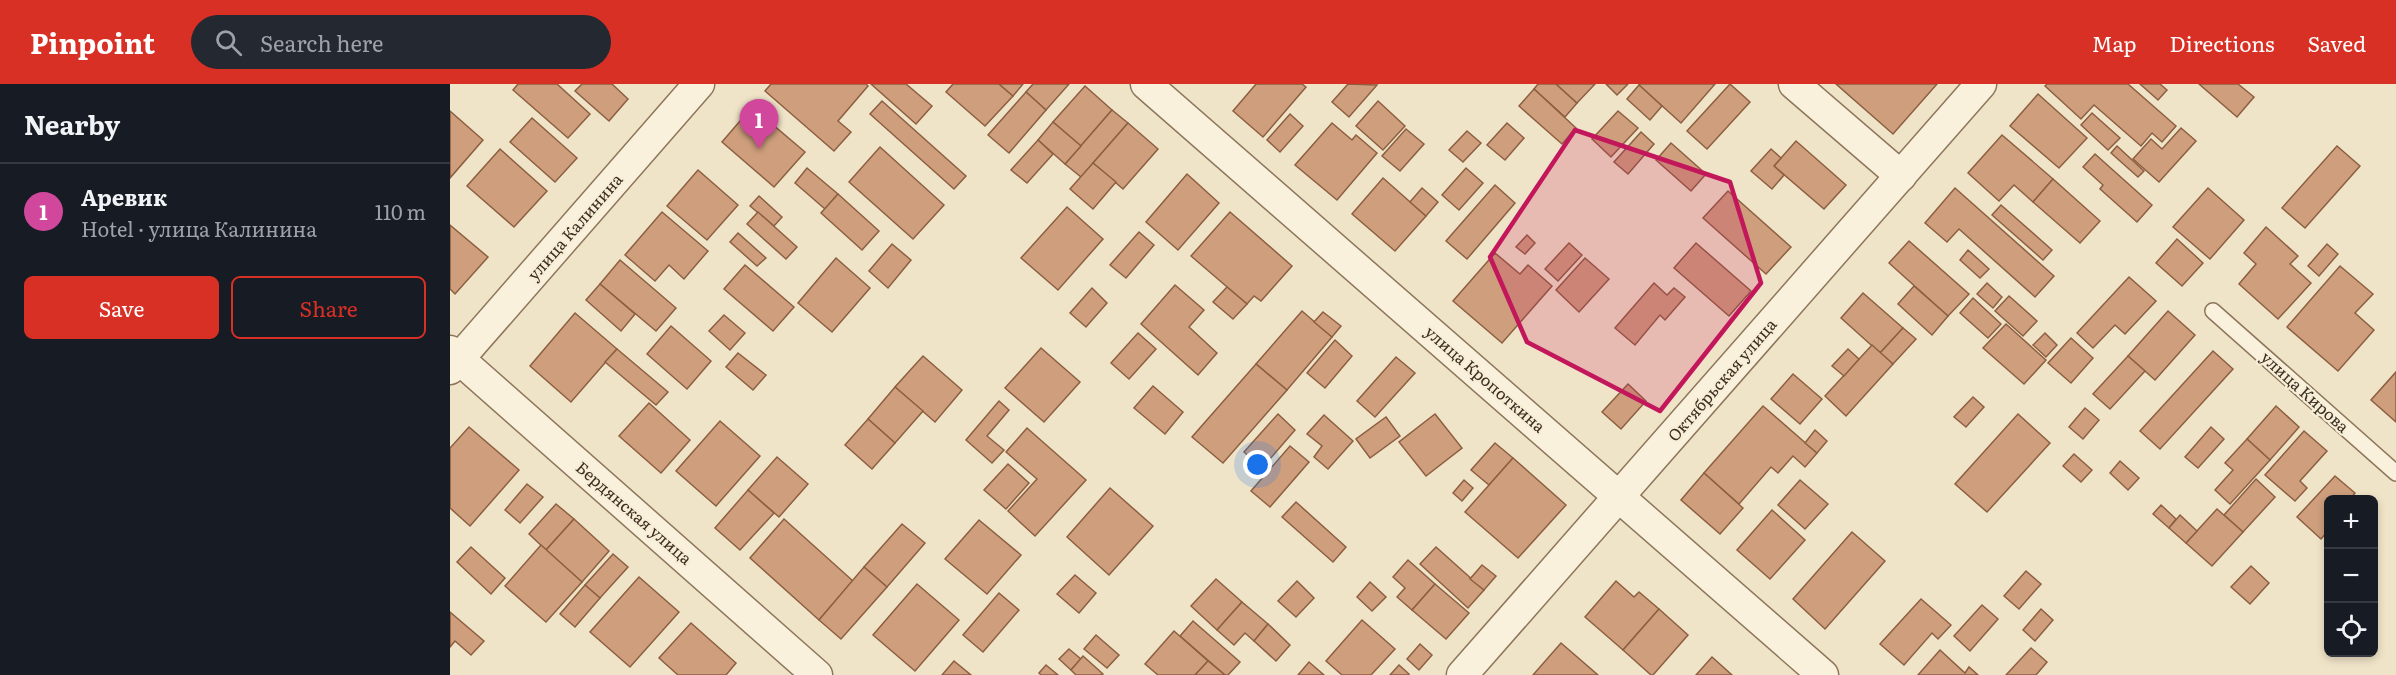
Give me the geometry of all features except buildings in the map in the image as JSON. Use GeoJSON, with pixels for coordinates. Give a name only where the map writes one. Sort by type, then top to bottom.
{"type":"FeatureCollection","features":[{"type":"Feature","properties":{"kind":"street","name":"улица Калинина"},"geometry":{"type":"LineString","coordinates":[[453,360],[699,84]]}},
{"type":"Feature","properties":{"kind":"street","name":"улица Кропоткина"},"geometry":{"type":"LineString","coordinates":[[1146,84],[1823,675]]}},
{"type":"Feature","properties":{"kind":"street"},"geometry":{"type":"LineString","coordinates":[[1794,84],[1901,176]]}},
{"type":"Feature","properties":{"kind":"street","name":"Октябрьская улица"},"geometry":{"type":"LineString","coordinates":[[1462,675],[1981,84]]}},
{"type":"Feature","properties":{"kind":"street","name":"Бердянская улица"},"geometry":{"type":"LineString","coordinates":[[453,360],[817,675]]}},
{"type":"Feature","properties":{"kind":"lane","name":"улица Кирова"},"geometry":{"type":"LineString","coordinates":[[2213,311],[2396,473]]}},
{"type":"Feature","properties":{"kind":"highlighted area"},"geometry":{"type":"Polygon","coordinates":[[[1575,130],[1730,182],[1761,283],[1660,411],[1527,342],[1490,257],[1575,130]]]}},
{"type":"Feature","properties":{"kind":"place","name":"Аревик"},"geometry":{"type":"Point","coordinates":[759,149]}}]}
